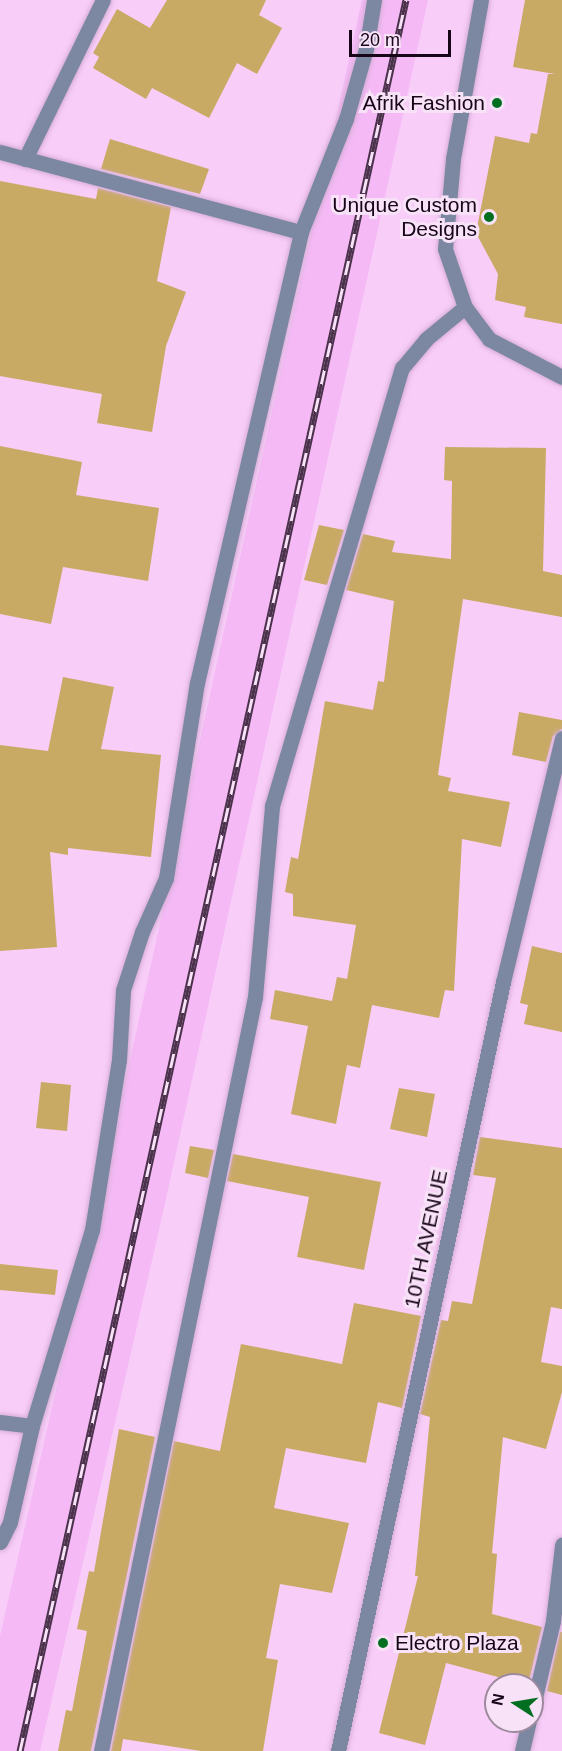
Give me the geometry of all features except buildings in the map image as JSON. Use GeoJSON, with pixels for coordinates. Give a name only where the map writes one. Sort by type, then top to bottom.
{"type":"FeatureCollection","features":[{"type":"Feature","properties":{"kind":"street"},"geometry":{"type":"LineString","coordinates":[[25,159],[103,0]]}},
{"type":"Feature","properties":{"kind":"street"},"geometry":{"type":"LineString","coordinates":[[0,1542],[10,1522],[32,1426],[92,1230],[119,1060],[123,990],[142,932],[166,878],[197,683],[301,232],[346,119],[366,49],[374,0]]}},
{"type":"Feature","properties":{"kind":"street"},"geometry":{"type":"LineString","coordinates":[[481,0],[453,159],[445,249],[465,307],[489,339],[523,360],[562,377]]}},
{"type":"Feature","properties":{"kind":"street"},"geometry":{"type":"LineString","coordinates":[[0,152],[301,232]]}},
{"type":"Feature","properties":{"kind":"street"},"geometry":{"type":"LineString","coordinates":[[101,1751],[255,997],[272,806],[402,368],[426,339],[465,307]]}},
{"type":"Feature","properties":{"kind":"street","name":"10TH AVENUE"},"geometry":{"type":"LineString","coordinates":[[338,1751],[503,982],[562,738]]}},
{"type":"Feature","properties":{"kind":"street"},"geometry":{"type":"LineString","coordinates":[[0,1422],[32,1426]]}},
{"type":"Feature","properties":{"kind":"street"},"geometry":{"type":"LineString","coordinates":[[541,1673],[553,1621],[562,1545]]}},
{"type":"Feature","properties":{"kind":"street"},"geometry":{"type":"LineString","coordinates":[[522,1751],[527,1733]]}},
{"type":"Feature","properties":{"kind":"shaded area"},"geometry":{"type":"Polygon","coordinates":[[[362,0],[428,0],[164,1208],[40,1751],[0,1751],[0,1636],[106,1170],[362,0]]]}},
{"type":"Feature","properties":{"kind":"railway"},"geometry":{"type":"LineString","coordinates":[[20,1751],[406,0]]}},
{"type":"Feature","properties":{"kind":"place","name":"Afrik Fashion"},"geometry":{"type":"Point","coordinates":[497,103]}},
{"type":"Feature","properties":{"kind":"place","name":"Unique Custom Designs"},"geometry":{"type":"Point","coordinates":[489,217]}},
{"type":"Feature","properties":{"kind":"place","name":"Electro Plaza"},"geometry":{"type":"Point","coordinates":[383,1643]}}]}
